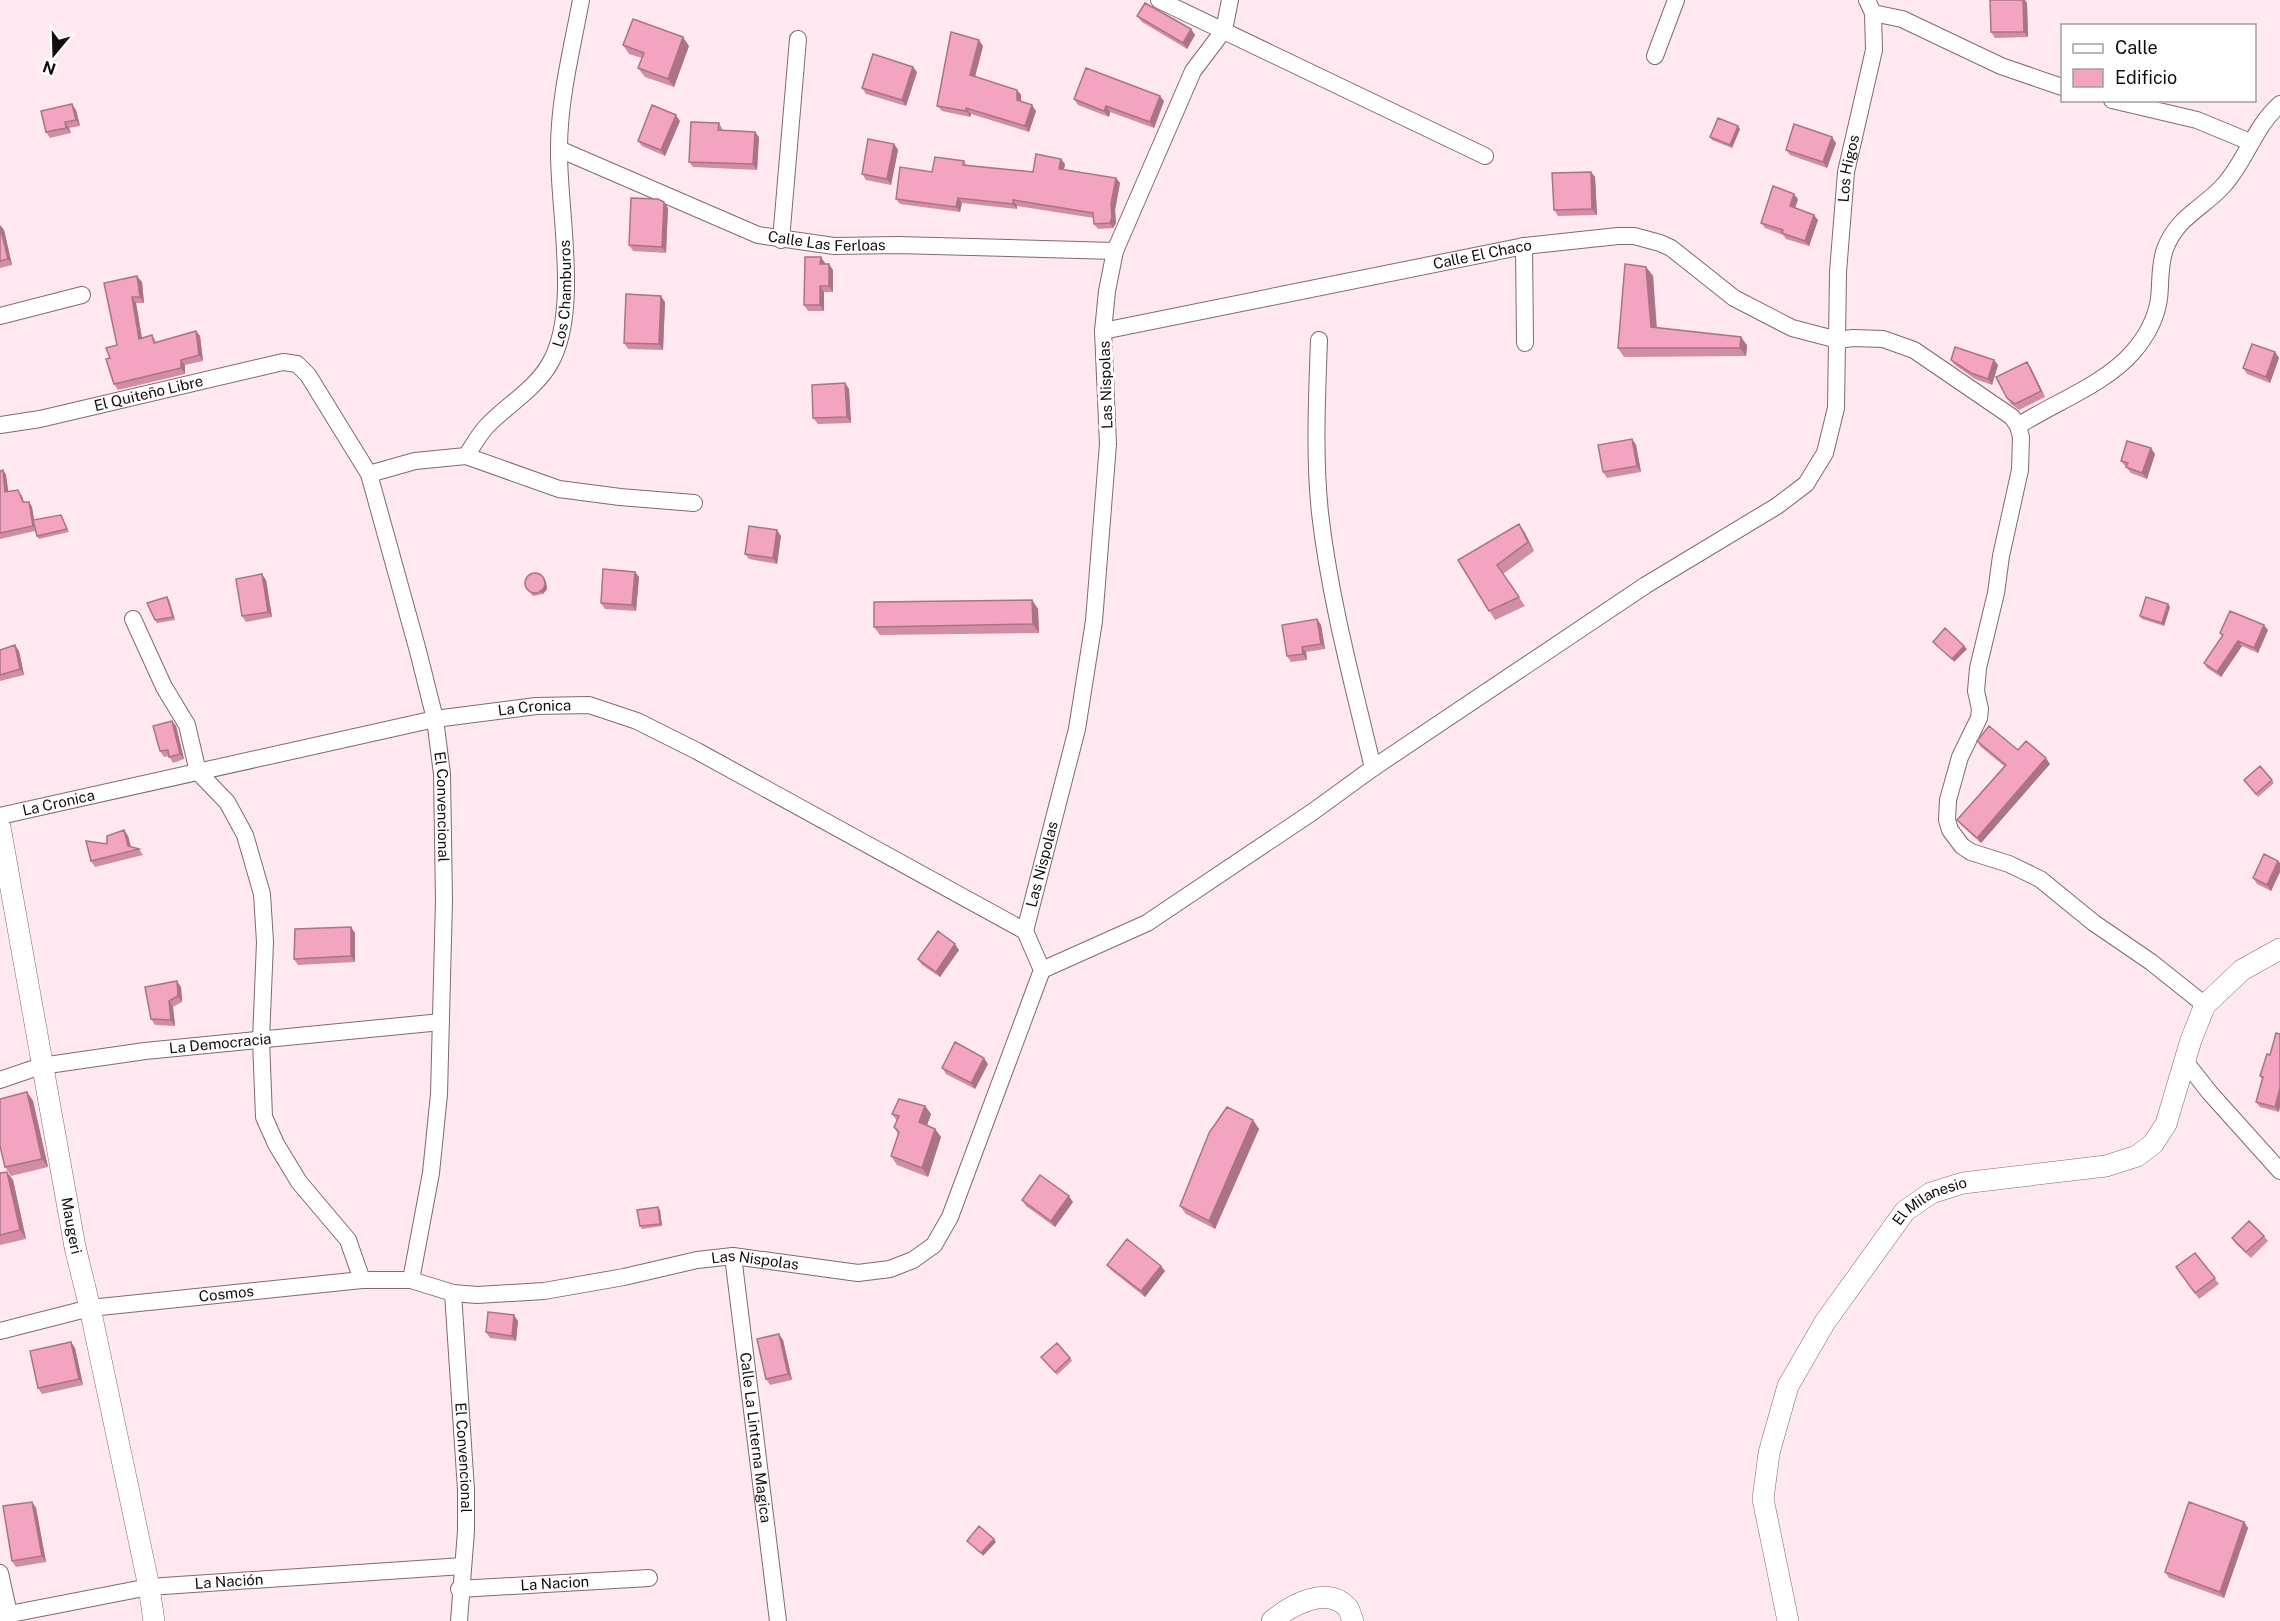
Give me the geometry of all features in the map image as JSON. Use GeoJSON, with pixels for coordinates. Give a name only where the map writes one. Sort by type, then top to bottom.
{"type":"FeatureCollection","features":[{"type":"Feature","properties":{"kind":"street","name":"Los Chamburos"},"geometry":{"type":"LineString","coordinates":[[466,456],[486,427],[536,383],[550,364],[562,333],[566,273],[558,148],[565,90],[581,0]]}},
{"type":"Feature","properties":{"kind":"street"},"geometry":{"type":"LineString","coordinates":[[1159,0],[1485,156]]}},
{"type":"Feature","properties":{"kind":"street","name":"Las Nispolas"},"geometry":{"type":"LineString","coordinates":[[1025,931],[1077,729],[1094,621],[1108,444],[1104,331],[1107,291],[1115,251],[1192,71],[1224,30],[1230,0]]}},
{"type":"Feature","properties":{"kind":"street"},"geometry":{"type":"LineString","coordinates":[[1655,56],[1676,0]]}},
{"type":"Feature","properties":{"kind":"street"},"geometry":{"type":"LineString","coordinates":[[1870,6],[2001,66],[2061,87]]}},
{"type":"Feature","properties":{"kind":"street","name":"Los Higos"},"geometry":{"type":"LineString","coordinates":[[1042,970],[1147,923],[1311,813],[1373,768],[1647,585],[1777,506],[1806,484],[1825,453],[1836,408],[1839,248],[1846,172],[1875,50],[1870,6]]}},
{"type":"Feature","properties":{"kind":"street"},"geometry":{"type":"LineString","coordinates":[[781,240],[798,39]]}},
{"type":"Feature","properties":{"kind":"street"},"geometry":{"type":"LineString","coordinates":[[2120,102],[2197,120],[2250,142]]}},
{"type":"Feature","properties":{"kind":"street"},"geometry":{"type":"LineString","coordinates":[[2205,1005],[2151,962],[2094,923],[2040,879],[2009,864],[1980,856],[1962,846],[1955,839],[1947,820],[1946,810],[1952,778],[1979,718],[1980,709],[1976,691],[1978,668],[1996,593],[2001,556],[2019,470],[2022,446],[2018,426],[2105,377],[2134,351],[2157,311],[2162,261],[2171,237],[2186,217],[2222,187],[2243,158],[2260,126],[2280,104]]}},
{"type":"Feature","properties":{"kind":"street","name":"Calle Las Ferloas"},"geometry":{"type":"LineString","coordinates":[[558,148],[758,235],[781,240],[834,246],[898,245],[1115,251]]}},
{"type":"Feature","properties":{"kind":"street","name":"Calle El Chaco"},"geometry":{"type":"LineString","coordinates":[[1104,331],[1524,246],[1618,236],[1649,239],[1682,255],[1715,285],[1752,309],[1791,328],[1838,340],[1876,338],[1898,343],[1914,350],[2006,412],[2018,426]]}},
{"type":"Feature","properties":{"kind":"street"},"geometry":{"type":"LineString","coordinates":[[1524,246],[1525,343]]}},
{"type":"Feature","properties":{"kind":"street"},"geometry":{"type":"LineString","coordinates":[[0,316],[82,295]]}},
{"type":"Feature","properties":{"kind":"street"},"geometry":{"type":"LineString","coordinates":[[1319,340],[1317,416],[1320,512],[1333,598],[1373,768]]}},
{"type":"Feature","properties":{"kind":"street","name":"El Quiteño Libre"},"geometry":{"type":"LineString","coordinates":[[0,425],[40,419],[283,362],[297,364]]}},
{"type":"Feature","properties":{"kind":"street","name":"El Convencional"},"geometry":{"type":"LineString","coordinates":[[297,364],[308,375],[369,474],[435,719],[442,774],[444,901],[440,1094],[431,1173],[411,1280]]}},
{"type":"Feature","properties":{"kind":"street"},"geometry":{"type":"LineString","coordinates":[[369,474],[415,461],[466,456],[559,489],[694,503]]}},
{"type":"Feature","properties":{"kind":"street"},"geometry":{"type":"LineString","coordinates":[[133,619],[164,687],[187,725],[198,772],[227,802],[246,835],[262,894],[265,942],[261,1040],[264,1117],[276,1144],[299,1182],[348,1240],[362,1280]]}},
{"type":"Feature","properties":{"kind":"street","name":"La Cronica"},"geometry":{"type":"LineString","coordinates":[[0,816],[435,719],[536,705],[589,705],[637,721],[697,751],[1025,931]]}},
{"type":"Feature","properties":{"kind":"street","name":"Maugeri"},"geometry":{"type":"LineString","coordinates":[[0,827],[75,1246],[149,1587],[154,1621]]}},
{"type":"Feature","properties":{"kind":"street"},"geometry":{"type":"LineString","coordinates":[[1025,931],[1042,970]]}},
{"type":"Feature","properties":{"kind":"street","name":"El Milanesio"},"geometry":{"type":"LineString","coordinates":[[1788,1621],[1763,1499],[1769,1453],[1788,1386],[1825,1322],[1905,1211],[1931,1193],[1963,1183],[2106,1166],[2137,1156],[2154,1144],[2166,1124],[2184,1060],[2205,1005],[2242,970],[2280,949]]}},
{"type":"Feature","properties":{"kind":"street","name":"Las Nispolas"},"geometry":{"type":"LineString","coordinates":[[453,1293],[544,1291],[624,1277],[697,1260],[733,1256],[858,1274],[890,1269],[914,1260],[934,1245],[950,1217],[1042,970]]}},
{"type":"Feature","properties":{"kind":"street","name":"La Democracia"},"geometry":{"type":"LineString","coordinates":[[0,1080],[41,1066],[145,1051],[441,1022]]}},
{"type":"Feature","properties":{"kind":"street"},"geometry":{"type":"LineString","coordinates":[[2184,1060],[2210,1093],[2280,1171]]}},
{"type":"Feature","properties":{"kind":"street","name":"Calle La Linterna Magica"},"geometry":{"type":"LineString","coordinates":[[733,1256],[778,1621]]}},
{"type":"Feature","properties":{"kind":"street","name":"Cosmos"},"geometry":{"type":"LineString","coordinates":[[0,1331],[90,1308],[362,1280],[411,1280],[453,1293]]}},
{"type":"Feature","properties":{"kind":"street","name":"El Convencional"},"geometry":{"type":"LineString","coordinates":[[453,1293],[466,1490],[459,1621]]}},
{"type":"Feature","properties":{"kind":"street","name":"La Nación"},"geometry":{"type":"LineString","coordinates":[[4,1615],[149,1587],[463,1566]]}},
{"type":"Feature","properties":{"kind":"street"},"geometry":{"type":"LineString","coordinates":[[0,1573],[4,1615]]}},
{"type":"Feature","properties":{"kind":"street","name":"La Nacion"},"geometry":{"type":"LineString","coordinates":[[459,1589],[649,1578]]}},
{"type":"Feature","properties":{"kind":"street"},"geometry":{"type":"LineString","coordinates":[[1272,1621],[1279,1614],[1308,1599],[1332,1598],[1348,1608],[1353,1621]]}},
{"type":"Feature","properties":{"kind":"building"},"geometry":{"type":"Polygon","coordinates":[[[1990,0],[2023,0],[2024,32],[1991,32],[1990,0]]]}},
{"type":"Feature","properties":{"kind":"building"},"geometry":{"type":"Polygon","coordinates":[[[1145,3],[1191,29],[1183,43],[1137,16],[1145,3]]]}},
{"type":"Feature","properties":{"kind":"building"},"geometry":{"type":"Polygon","coordinates":[[[633,19],[683,37],[668,79],[638,68],[644,53],[623,45],[633,19]]]}},
{"type":"Feature","properties":{"kind":"building"},"geometry":{"type":"Polygon","coordinates":[[[951,32],[979,40],[970,75],[1017,90],[1017,100],[1032,105],[1025,126],[966,108],[966,111],[937,106],[951,32]]]}},
{"type":"Feature","properties":{"kind":"building"},"geometry":{"type":"Polygon","coordinates":[[[873,54],[913,67],[902,100],[862,88],[873,54]]]}},
{"type":"Feature","properties":{"kind":"building"},"geometry":{"type":"Polygon","coordinates":[[[1086,68],[1160,96],[1150,122],[1106,106],[1104,111],[1074,99],[1086,68]]]}},
{"type":"Feature","properties":{"kind":"building"},"geometry":{"type":"Polygon","coordinates":[[[72,104],[76,120],[65,122],[66,128],[46,132],[41,111],[72,104]]]}},
{"type":"Feature","properties":{"kind":"building"},"geometry":{"type":"Polygon","coordinates":[[[652,105],[676,115],[661,150],[638,141],[652,105]]]}},
{"type":"Feature","properties":{"kind":"building"},"geometry":{"type":"Polygon","coordinates":[[[1718,118],[1738,126],[1730,145],[1710,137],[1718,118]]]}},
{"type":"Feature","properties":{"kind":"building"},"geometry":{"type":"Polygon","coordinates":[[[691,122],[719,123],[718,130],[755,132],[753,164],[689,162],[691,122]]]}},
{"type":"Feature","properties":{"kind":"building"},"geometry":{"type":"Polygon","coordinates":[[[1794,124],[1832,137],[1823,162],[1786,150],[1794,124]]]}},
{"type":"Feature","properties":{"kind":"building"},"geometry":{"type":"Polygon","coordinates":[[[868,139],[894,144],[887,179],[862,174],[868,139]]]}},
{"type":"Feature","properties":{"kind":"building"},"geometry":{"type":"Polygon","coordinates":[[[1036,154],[1061,159],[1059,169],[1116,178],[1110,223],[1094,224],[1093,213],[1013,200],[1013,204],[958,198],[956,207],[896,199],[900,167],[932,172],[935,157],[964,161],[963,165],[1033,172],[1036,154]]]}},
{"type":"Feature","properties":{"kind":"building"},"geometry":{"type":"Polygon","coordinates":[[[1591,172],[1592,209],[1554,210],[1552,173],[1591,172]]]}},
{"type":"Feature","properties":{"kind":"building"},"geometry":{"type":"Polygon","coordinates":[[[1773,186],[1794,194],[1790,206],[1814,215],[1805,241],[1782,233],[1783,230],[1761,223],[1773,186]]]}},
{"type":"Feature","properties":{"kind":"building"},"geometry":{"type":"Polygon","coordinates":[[[631,198],[658,199],[664,202],[662,247],[629,245],[631,198]]]}},
{"type":"Feature","properties":{"kind":"building"},"geometry":{"type":"Polygon","coordinates":[[[0,226],[8,259],[0,261],[0,226]]]}},
{"type":"Feature","properties":{"kind":"building"},"geometry":{"type":"Polygon","coordinates":[[[805,257],[821,257],[820,264],[829,264],[829,286],[820,286],[820,305],[804,305],[805,257]]]}},
{"type":"Feature","properties":{"kind":"building"},"geometry":{"type":"Polygon","coordinates":[[[1625,264],[1646,267],[1651,327],[1741,337],[1740,348],[1618,348],[1625,264]]]}},
{"type":"Feature","properties":{"kind":"building"},"geometry":{"type":"Polygon","coordinates":[[[137,276],[140,297],[132,297],[139,339],[152,335],[154,343],[196,331],[199,355],[181,360],[181,368],[114,384],[106,359],[110,358],[106,348],[117,345],[104,283],[137,276]]]}},
{"type":"Feature","properties":{"kind":"building"},"geometry":{"type":"Polygon","coordinates":[[[626,294],[661,296],[659,344],[624,343],[626,294]]]}},
{"type":"Feature","properties":{"kind":"building"},"geometry":{"type":"Polygon","coordinates":[[[2252,344],[2275,352],[2266,377],[2243,368],[2252,344]]]}},
{"type":"Feature","properties":{"kind":"building"},"geometry":{"type":"Polygon","coordinates":[[[1955,347],[1994,360],[1988,379],[1971,373],[1951,360],[1955,347]]]}},
{"type":"Feature","properties":{"kind":"building"},"geometry":{"type":"Polygon","coordinates":[[[2027,362],[2041,391],[2015,404],[2007,398],[1996,377],[2027,362]]]}},
{"type":"Feature","properties":{"kind":"building"},"geometry":{"type":"Polygon","coordinates":[[[845,383],[847,417],[813,418],[812,385],[845,383]]]}},
{"type":"Feature","properties":{"kind":"building"},"geometry":{"type":"Polygon","coordinates":[[[1632,439],[1637,466],[1603,472],[1598,445],[1632,439]]]}},
{"type":"Feature","properties":{"kind":"building"},"geometry":{"type":"Polygon","coordinates":[[[2127,441],[2151,448],[2142,473],[2126,467],[2128,463],[2121,461],[2127,441]]]}},
{"type":"Feature","properties":{"kind":"building"},"geometry":{"type":"Polygon","coordinates":[[[3,470],[5,492],[18,490],[23,502],[29,502],[33,526],[0,533],[0,471],[3,470]]]}},
{"type":"Feature","properties":{"kind":"building"},"geometry":{"type":"Polygon","coordinates":[[[61,515],[67,529],[37,536],[33,520],[61,515]]]}},
{"type":"Feature","properties":{"kind":"building"},"geometry":{"type":"Polygon","coordinates":[[[1519,524],[1528,542],[1497,565],[1519,597],[1489,611],[1458,560],[1519,524]]]}},
{"type":"Feature","properties":{"kind":"building"},"geometry":{"type":"Polygon","coordinates":[[[749,526],[777,530],[773,558],[745,554],[749,526]]]}},
{"type":"Feature","properties":{"kind":"building"},"geometry":{"type":"Polygon","coordinates":[[[603,569],[635,572],[632,605],[601,603],[603,569]]]}},
{"type":"Feature","properties":{"kind":"building"},"geometry":{"type":"Polygon","coordinates":[[[535,573],[542,576],[545,583],[542,590],[535,593],[528,590],[525,583],[528,576],[535,573]]]}},
{"type":"Feature","properties":{"kind":"building"},"geometry":{"type":"Polygon","coordinates":[[[262,574],[268,612],[242,616],[236,579],[262,574]]]}},
{"type":"Feature","properties":{"kind":"building"},"geometry":{"type":"Polygon","coordinates":[[[167,597],[173,617],[155,620],[147,603],[167,597]]]}},
{"type":"Feature","properties":{"kind":"building"},"geometry":{"type":"Polygon","coordinates":[[[2146,597],[2168,604],[2162,623],[2140,616],[2146,597]]]}},
{"type":"Feature","properties":{"kind":"building"},"geometry":{"type":"Polygon","coordinates":[[[1032,600],[1033,624],[874,627],[874,602],[1032,600]]]}},
{"type":"Feature","properties":{"kind":"building"},"geometry":{"type":"Polygon","coordinates":[[[2230,611],[2264,625],[2254,648],[2238,641],[2217,672],[2204,663],[2223,635],[2220,633],[2230,611]]]}},
{"type":"Feature","properties":{"kind":"building"},"geometry":{"type":"Polygon","coordinates":[[[1317,619],[1321,644],[1302,647],[1303,654],[1287,656],[1282,625],[1317,619]]]}},
{"type":"Feature","properties":{"kind":"building"},"geometry":{"type":"Polygon","coordinates":[[[1945,628],[1964,646],[1952,659],[1933,642],[1945,628]]]}},
{"type":"Feature","properties":{"kind":"building"},"geometry":{"type":"Polygon","coordinates":[[[15,645],[20,669],[0,675],[0,650],[15,645]]]}},
{"type":"Feature","properties":{"kind":"building"},"geometry":{"type":"Polygon","coordinates":[[[172,721],[180,754],[169,757],[168,750],[160,751],[153,726],[172,721]]]}},
{"type":"Feature","properties":{"kind":"building"},"geometry":{"type":"Polygon","coordinates":[[[1989,726],[2018,750],[2026,741],[2046,758],[1977,838],[1957,820],[2006,765],[1977,741],[1989,726]]]}},
{"type":"Feature","properties":{"kind":"building"},"geometry":{"type":"Polygon","coordinates":[[[2260,766],[2272,780],[2256,794],[2244,780],[2260,766]]]}},
{"type":"Feature","properties":{"kind":"building"},"geometry":{"type":"Polygon","coordinates":[[[124,830],[128,846],[139,849],[91,861],[86,841],[107,844],[107,836],[124,830]]]}},
{"type":"Feature","properties":{"kind":"building"},"geometry":{"type":"Polygon","coordinates":[[[2264,854],[2278,861],[2267,885],[2253,878],[2264,854]]]}},
{"type":"Feature","properties":{"kind":"building"},"geometry":{"type":"Polygon","coordinates":[[[351,927],[351,956],[294,959],[295,929],[351,927]]]}},
{"type":"Feature","properties":{"kind":"building"},"geometry":{"type":"Polygon","coordinates":[[[938,931],[955,944],[936,972],[918,959],[938,931]]]}},
{"type":"Feature","properties":{"kind":"building"},"geometry":{"type":"Polygon","coordinates":[[[177,981],[178,996],[169,1001],[171,1020],[151,1019],[145,987],[177,981]]]}},
{"type":"Feature","properties":{"kind":"building"},"geometry":{"type":"Polygon","coordinates":[[[2276,1033],[2280,1034],[2280,1088],[2275,1107],[2256,1102],[2263,1077],[2260,1076],[2267,1054],[2270,1055],[2276,1033]]]}},
{"type":"Feature","properties":{"kind":"building"},"geometry":{"type":"Polygon","coordinates":[[[955,1042],[984,1058],[971,1083],[942,1068],[955,1042]]]}},
{"type":"Feature","properties":{"kind":"building"},"geometry":{"type":"Polygon","coordinates":[[[27,1092],[42,1159],[5,1167],[0,1146],[0,1099],[27,1092]]]}},
{"type":"Feature","properties":{"kind":"building"},"geometry":{"type":"Polygon","coordinates":[[[899,1099],[925,1106],[919,1122],[935,1129],[922,1168],[891,1156],[899,1132],[894,1127],[899,1116],[892,1114],[899,1099]]]}},
{"type":"Feature","properties":{"kind":"building"},"geometry":{"type":"Polygon","coordinates":[[[1227,1107],[1253,1120],[1209,1221],[1180,1206],[1209,1133],[1227,1107]]]}},
{"type":"Feature","properties":{"kind":"building"},"geometry":{"type":"Polygon","coordinates":[[[7,1172],[20,1230],[0,1235],[0,1173],[7,1172]]]}},
{"type":"Feature","properties":{"kind":"building"},"geometry":{"type":"Polygon","coordinates":[[[1040,1175],[1069,1196],[1051,1221],[1022,1200],[1040,1175]]]}},
{"type":"Feature","properties":{"kind":"building"},"geometry":{"type":"Polygon","coordinates":[[[658,1207],[660,1224],[640,1226],[637,1210],[658,1207]]]}},
{"type":"Feature","properties":{"kind":"building"},"geometry":{"type":"Polygon","coordinates":[[[2249,1221],[2264,1236],[2246,1252],[2232,1238],[2249,1221]]]}},
{"type":"Feature","properties":{"kind":"building"},"geometry":{"type":"Polygon","coordinates":[[[1127,1239],[1161,1266],[1141,1291],[1107,1265],[1127,1239]]]}},
{"type":"Feature","properties":{"kind":"building"},"geometry":{"type":"Polygon","coordinates":[[[2195,1253],[2215,1278],[2195,1293],[2176,1267],[2195,1253]]]}},
{"type":"Feature","properties":{"kind":"building"},"geometry":{"type":"Polygon","coordinates":[[[488,1312],[514,1315],[512,1336],[486,1332],[488,1312]]]}},
{"type":"Feature","properties":{"kind":"building"},"geometry":{"type":"Polygon","coordinates":[[[779,1334],[788,1374],[766,1379],[757,1339],[779,1334]]]}},
{"type":"Feature","properties":{"kind":"building"},"geometry":{"type":"Polygon","coordinates":[[[71,1342],[79,1379],[38,1388],[30,1351],[71,1342]]]}},
{"type":"Feature","properties":{"kind":"building"},"geometry":{"type":"Polygon","coordinates":[[[1057,1343],[1070,1358],[1055,1372],[1041,1357],[1057,1343]]]}},
{"type":"Feature","properties":{"kind":"building"},"geometry":{"type":"Polygon","coordinates":[[[32,1502],[42,1556],[12,1561],[3,1506],[32,1502]]]}},
{"type":"Feature","properties":{"kind":"building"},"geometry":{"type":"Polygon","coordinates":[[[2189,1502],[2244,1522],[2220,1592],[2165,1572],[2189,1502]]]}},
{"type":"Feature","properties":{"kind":"building"},"geometry":{"type":"Polygon","coordinates":[[[979,1526],[994,1539],[981,1553],[967,1541],[979,1526]]]}}]}
